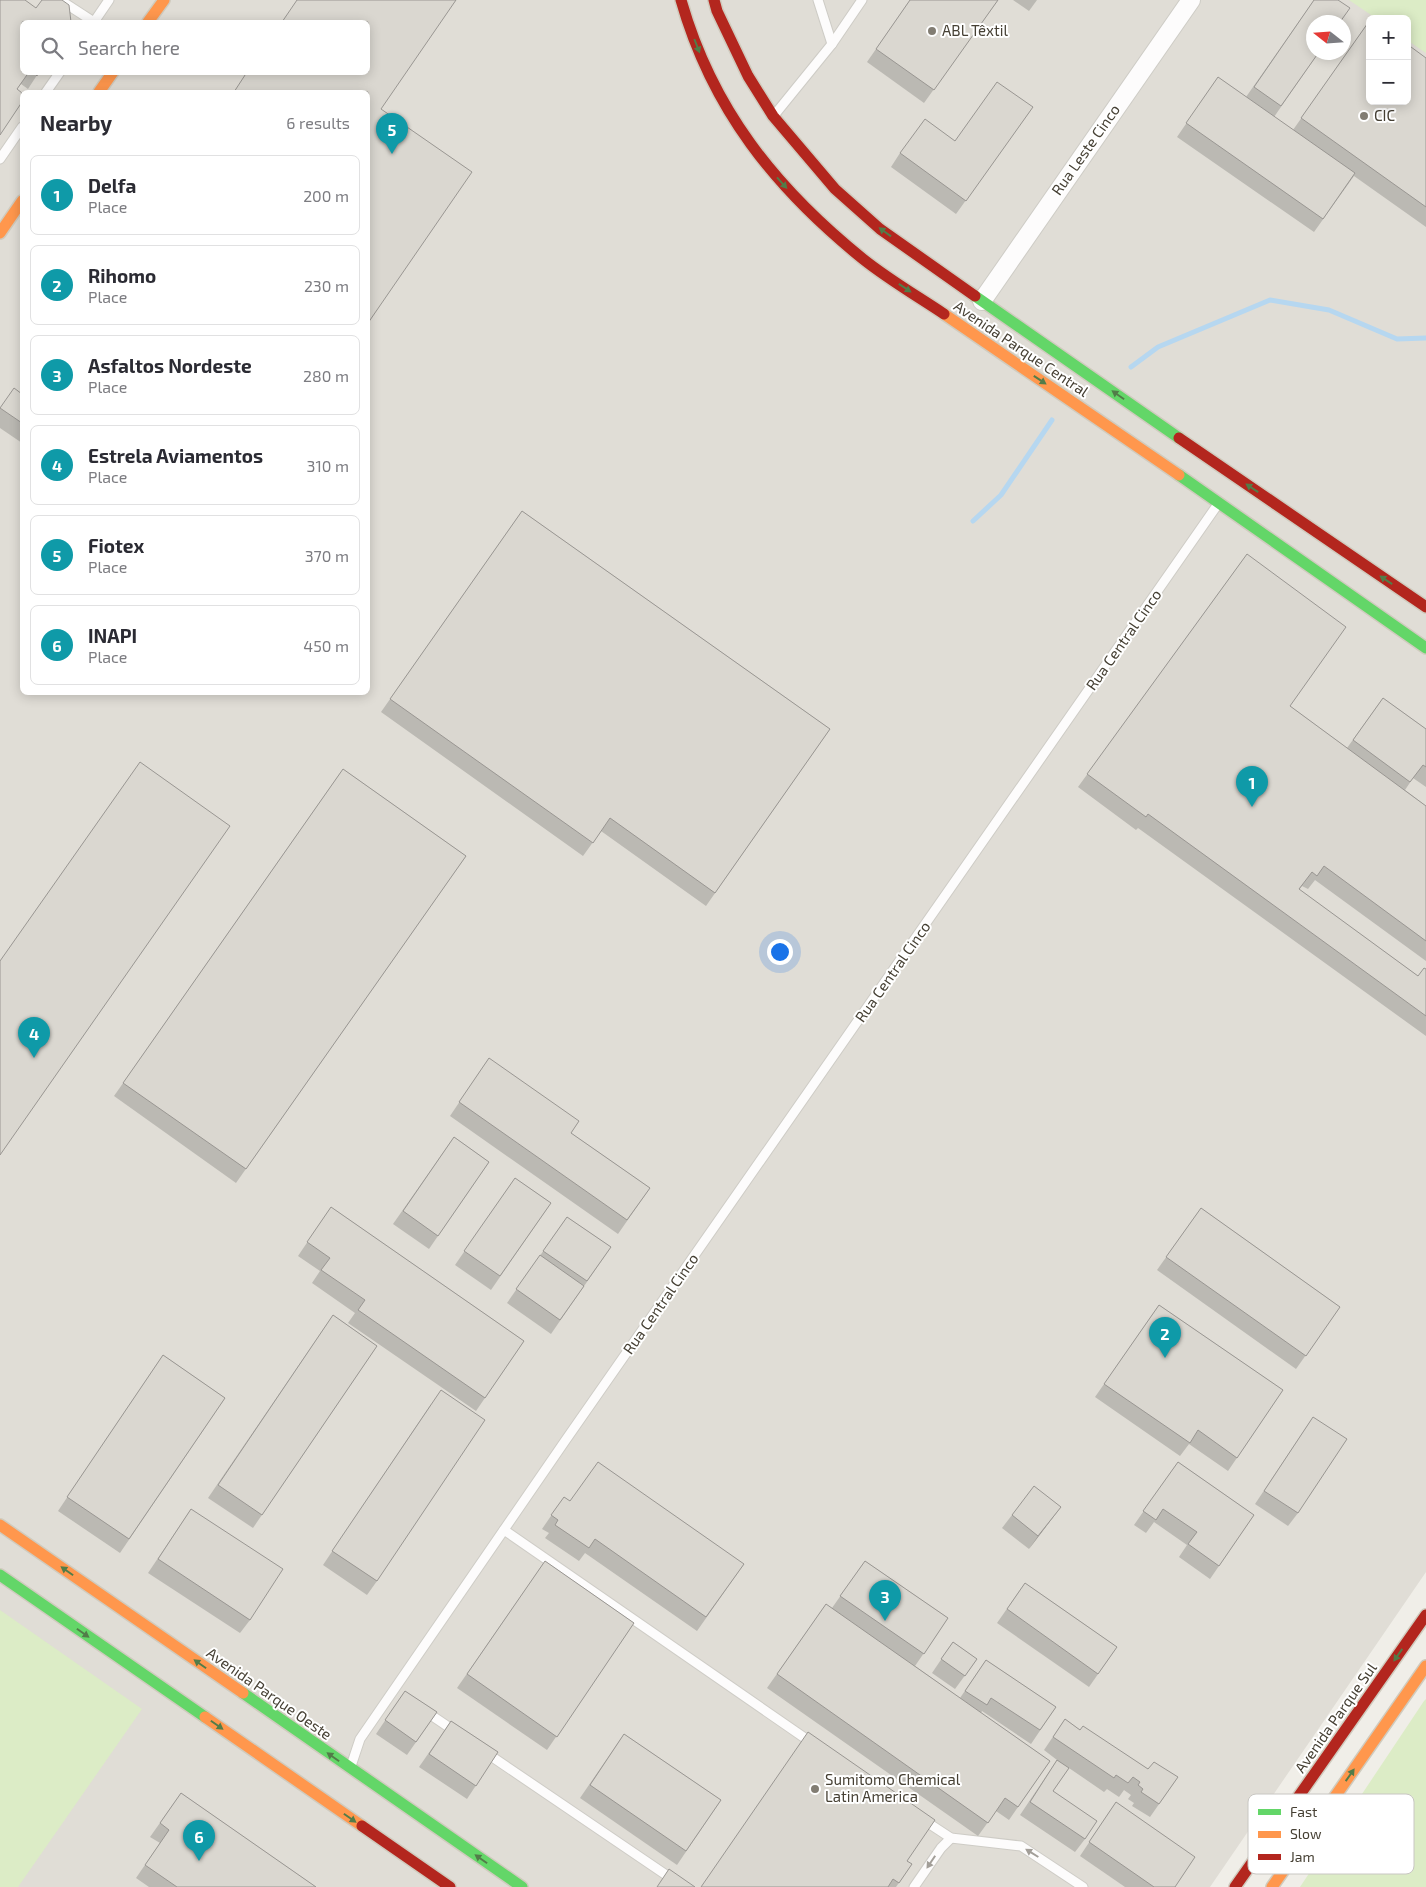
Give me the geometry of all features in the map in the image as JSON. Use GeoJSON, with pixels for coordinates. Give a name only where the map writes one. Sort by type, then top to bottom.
{"type":"FeatureCollection","features":[{"type":"Feature","properties":{"kind":"main road"},"geometry":{"type":"LineString","coordinates":[[149,20],[164,0]]}},
{"type":"Feature","properties":{"kind":"main road","name":"Avenida Parque Central"},"geometry":{"type":"LineString","coordinates":[[681,0],[705,67],[729,114],[765,164],[815,218],[864,260],[1220,503],[1426,648]]}},
{"type":"Feature","properties":{"kind":"main road","name":"Avenida Parque Central"},"geometry":{"type":"LineString","coordinates":[[714,0],[728,36],[748,76],[773,116],[818,171],[880,229],[1426,607]]}},
{"type":"Feature","properties":{"kind":"main road"},"geometry":{"type":"LineString","coordinates":[[100,90],[111,75]]}},
{"type":"Feature","properties":{"kind":"main road"},"geometry":{"type":"LineString","coordinates":[[0,233],[20,204]]}},
{"type":"Feature","properties":{"kind":"main road","name":"Avenida Parque Oeste"},"geometry":{"type":"LineString","coordinates":[[0,1525],[522,1887]]}},
{"type":"Feature","properties":{"kind":"main road"},"geometry":{"type":"LineString","coordinates":[[0,1575],[450,1887]]}},
{"type":"Feature","properties":{"kind":"main road","name":"Avenida Parque Sul"},"geometry":{"type":"LineString","coordinates":[[1300,1794],[1426,1615]]}},
{"type":"Feature","properties":{"kind":"main road"},"geometry":{"type":"LineString","coordinates":[[1337,1794],[1426,1666]]}},
{"type":"Feature","properties":{"kind":"main road","name":"Avenida Parque Sul"},"geometry":{"type":"LineString","coordinates":[[1235,1887],[1248,1868]]}},
{"type":"Feature","properties":{"kind":"main road"},"geometry":{"type":"LineString","coordinates":[[1272,1887],[1281,1874]]}},
{"type":"Feature","properties":{"kind":"street","name":"Rua Leste Cinco"},"geometry":{"type":"LineString","coordinates":[[982,301],[1191,0]]}},
{"type":"Feature","properties":{"kind":"lane"},"geometry":{"type":"LineString","coordinates":[[60,0],[91,20]]}},
{"type":"Feature","properties":{"kind":"lane"},"geometry":{"type":"LineString","coordinates":[[95,20],[109,0]]}},
{"type":"Feature","properties":{"kind":"lane"},"geometry":{"type":"LineString","coordinates":[[818,0],[832,44]]}},
{"type":"Feature","properties":{"kind":"lane"},"geometry":{"type":"LineString","coordinates":[[773,116],[832,44],[862,0]]}},
{"type":"Feature","properties":{"kind":"lane"},"geometry":{"type":"LineString","coordinates":[[47,90],[58,75]]}},
{"type":"Feature","properties":{"kind":"lane"},"geometry":{"type":"LineString","coordinates":[[0,160],[20,130]]}},
{"type":"Feature","properties":{"kind":"lane","name":"Rua Central Cinco"},"geometry":{"type":"LineString","coordinates":[[350,1768],[360,1739],[398,1692],[504,1530],[1220,503]]}},
{"type":"Feature","properties":{"kind":"lane"},"geometry":{"type":"LineString","coordinates":[[504,1530],[821,1749]]}},
{"type":"Feature","properties":{"kind":"lane"},"geometry":{"type":"LineString","coordinates":[[416,1704],[461,1735]]}},
{"type":"Feature","properties":{"kind":"lane"},"geometry":{"type":"LineString","coordinates":[[477,1746],[677,1882]]}},
{"type":"Feature","properties":{"kind":"lane"},"geometry":{"type":"LineString","coordinates":[[918,1816],[950,1838],[1021,1846],[1070,1883],[1083,1887]]}},
{"type":"Feature","properties":{"kind":"lane"},"geometry":{"type":"LineString","coordinates":[[914,1887],[950,1838]]}},
{"type":"Feature","properties":{"kind":"shaded area"},"geometry":{"type":"Polygon","coordinates":[[[0,0],[1426,0],[1426,1572],[1274,1794],[1248,1794],[1248,1832],[1210,1887],[0,1887],[0,0]]]}},
{"type":"Feature","properties":{"kind":"green space"},"geometry":{"type":"Polygon","coordinates":[[[1349,0],[1426,0],[1426,53],[1411,43],[1411,15],[1371,15],[1349,0]]]}},
{"type":"Feature","properties":{"kind":"green space"},"geometry":{"type":"Polygon","coordinates":[[[0,1610],[142,1709],[18,1887],[0,1887],[0,1610]]]}},
{"type":"Feature","properties":{"kind":"green space"},"geometry":{"type":"Polygon","coordinates":[[[1426,1699],[1426,1887],[1300,1887],[1309,1874],[1414,1874],[1414,1794],[1362,1794],[1426,1699]]]}},
{"type":"Feature","properties":{"kind":"building"},"geometry":{"type":"Polygon","coordinates":[[[0,0],[25,0],[36,8],[42,0],[62,0],[69,5],[71,20],[20,20],[20,75],[27,75],[17,89],[20,91],[20,105],[0,135],[0,0]]]}},
{"type":"Feature","properties":{"kind":"building"},"geometry":{"type":"Polygon","coordinates":[[[297,0],[456,0],[381,109],[472,172],[370,320],[370,90],[235,90],[245,75],[370,75],[370,20],[283,20],[297,0]]]}},
{"type":"Feature","properties":{"kind":"building","name":"ABL Têxtil"},"geometry":{"type":"Polygon","coordinates":[[[910,0],[998,0],[934,90],[876,49],[910,0]]]}},
{"type":"Feature","properties":{"kind":"building"},"geometry":{"type":"Polygon","coordinates":[[[1314,0],[1338,0],[1350,8],[1345,15],[1306,15],[1306,60],[1313,60],[1281,106],[1254,87],[1314,0]]]}},
{"type":"Feature","properties":{"kind":"building","name":"CIC"},"geometry":{"type":"Polygon","coordinates":[[[1366,26],[1366,105],[1411,105],[1411,47],[1426,58],[1426,207],[1301,118],[1342,60],[1351,60],[1351,47],[1366,26]]]}},
{"type":"Feature","properties":{"kind":"building"},"geometry":{"type":"Polygon","coordinates":[[[1218,77],[1355,173],[1323,219],[1186,123],[1218,77]]]}},
{"type":"Feature","properties":{"kind":"building"},"geometry":{"type":"Polygon","coordinates":[[[997,82],[1033,107],[966,201],[900,153],[925,119],[955,141],[997,82]]]}},
{"type":"Feature","properties":{"kind":"building"},"geometry":{"type":"Polygon","coordinates":[[[14,388],[20,392],[20,422],[0,408],[14,388]]]}},
{"type":"Feature","properties":{"kind":"building"},"geometry":{"type":"Polygon","coordinates":[[[522,511],[830,729],[715,893],[610,818],[593,843],[390,699],[522,511]]]}},
{"type":"Feature","properties":{"kind":"building"},"geometry":{"type":"Polygon","coordinates":[[[1247,554],[1346,627],[1290,706],[1426,806],[1426,941],[1324,866],[1317,876],[1312,872],[1299,889],[1418,976],[1424,968],[1426,969],[1426,1016],[1148,814],[1146,817],[1087,774],[1247,554]]]}},
{"type":"Feature","properties":{"kind":"building"},"geometry":{"type":"Polygon","coordinates":[[[1383,698],[1426,729],[1426,767],[1423,765],[1410,782],[1353,740],[1383,698]]]}},
{"type":"Feature","properties":{"kind":"building"},"geometry":{"type":"Polygon","coordinates":[[[140,762],[230,826],[0,1155],[0,961],[140,762]]]}},
{"type":"Feature","properties":{"kind":"building"},"geometry":{"type":"Polygon","coordinates":[[[343,769],[466,856],[246,1169],[123,1083],[343,769]]]}},
{"type":"Feature","properties":{"kind":"building"},"geometry":{"type":"Polygon","coordinates":[[[489,1058],[579,1121],[571,1133],[650,1188],[627,1220],[459,1102],[489,1058]]]}},
{"type":"Feature","properties":{"kind":"building"},"geometry":{"type":"Polygon","coordinates":[[[454,1137],[489,1162],[438,1236],[403,1211],[454,1137]]]}},
{"type":"Feature","properties":{"kind":"building"},"geometry":{"type":"Polygon","coordinates":[[[515,1178],[551,1203],[500,1276],[464,1251],[515,1178]]]}},
{"type":"Feature","properties":{"kind":"building"},"geometry":{"type":"Polygon","coordinates":[[[331,1207],[524,1341],[485,1398],[358,1310],[365,1300],[321,1270],[330,1258],[307,1242],[331,1207]]]}},
{"type":"Feature","properties":{"kind":"building"},"geometry":{"type":"Polygon","coordinates":[[[1201,1208],[1340,1307],[1306,1356],[1166,1257],[1201,1208]]]}},
{"type":"Feature","properties":{"kind":"building"},"geometry":{"type":"Polygon","coordinates":[[[567,1217],[611,1247],[587,1281],[543,1251],[567,1217]]]}},
{"type":"Feature","properties":{"kind":"building"},"geometry":{"type":"Polygon","coordinates":[[[540,1255],[584,1286],[560,1320],[516,1289],[540,1255]]]}},
{"type":"Feature","properties":{"kind":"building"},"geometry":{"type":"Polygon","coordinates":[[[1159,1305],[1283,1390],[1237,1458],[1198,1430],[1190,1443],[1104,1384],[1159,1305]]]}},
{"type":"Feature","properties":{"kind":"building"},"geometry":{"type":"Polygon","coordinates":[[[333,1315],[377,1346],[262,1515],[218,1485],[333,1315]]]}},
{"type":"Feature","properties":{"kind":"building"},"geometry":{"type":"Polygon","coordinates":[[[163,1355],[225,1398],[129,1539],[67,1497],[163,1355]]]}},
{"type":"Feature","properties":{"kind":"building"},"geometry":{"type":"Polygon","coordinates":[[[441,1390],[485,1420],[377,1581],[332,1551],[441,1390]]]}},
{"type":"Feature","properties":{"kind":"building"},"geometry":{"type":"Polygon","coordinates":[[[1313,1417],[1347,1439],[1298,1513],[1264,1491],[1313,1417]]]}},
{"type":"Feature","properties":{"kind":"building"},"geometry":{"type":"Polygon","coordinates":[[[598,1462],[744,1564],[706,1617],[595,1539],[589,1548],[555,1525],[558,1520],[551,1515],[564,1497],[570,1501],[598,1462]]]}},
{"type":"Feature","properties":{"kind":"building"},"geometry":{"type":"Polygon","coordinates":[[[1178,1462],[1254,1515],[1219,1566],[1188,1544],[1197,1532],[1163,1509],[1156,1520],[1143,1511],[1178,1462]]]}},
{"type":"Feature","properties":{"kind":"building"},"geometry":{"type":"Polygon","coordinates":[[[1034,1486],[1061,1507],[1038,1536],[1012,1515],[1034,1486]]]}},
{"type":"Feature","properties":{"kind":"building"},"geometry":{"type":"Polygon","coordinates":[[[191,1509],[283,1569],[250,1620],[158,1559],[191,1509]]]}},
{"type":"Feature","properties":{"kind":"building"},"geometry":{"type":"Polygon","coordinates":[[[545,1561],[634,1623],[557,1737],[467,1674],[545,1561]]]}},
{"type":"Feature","properties":{"kind":"building"},"geometry":{"type":"Polygon","coordinates":[[[865,1561],[948,1618],[924,1654],[840,1596],[865,1561]]]}},
{"type":"Feature","properties":{"kind":"building"},"geometry":{"type":"Polygon","coordinates":[[[1025,1583],[1117,1647],[1098,1674],[1007,1609],[1025,1583]]]}},
{"type":"Feature","properties":{"kind":"building"},"geometry":{"type":"Polygon","coordinates":[[[826,1604],[1050,1761],[1018,1807],[1005,1798],[988,1823],[777,1674],[826,1604]]]}},
{"type":"Feature","properties":{"kind":"building"},"geometry":{"type":"Polygon","coordinates":[[[953,1642],[977,1659],[965,1676],[941,1659],[953,1642]]]}},
{"type":"Feature","properties":{"kind":"building"},"geometry":{"type":"Polygon","coordinates":[[[986,1660],[1056,1707],[1040,1730],[991,1698],[987,1705],[965,1691],[986,1660]]]}},
{"type":"Feature","properties":{"kind":"building"},"geometry":{"type":"Polygon","coordinates":[[[405,1691],[437,1712],[416,1742],[385,1720],[405,1691]]]}},
{"type":"Feature","properties":{"kind":"building"},"geometry":{"type":"Polygon","coordinates":[[[1065,1719],[1080,1730],[1083,1726],[1148,1769],[1154,1762],[1178,1777],[1159,1804],[1141,1792],[1143,1789],[1138,1785],[1140,1782],[1133,1777],[1128,1783],[1116,1775],[1114,1778],[1053,1737],[1065,1719]]]}},
{"type":"Feature","properties":{"kind":"building"},"geometry":{"type":"Polygon","coordinates":[[[451,1721],[498,1752],[476,1786],[429,1754],[451,1721]]]}},
{"type":"Feature","properties":{"kind":"building","name":"Sumitomo Chemical Latin America"},"geometry":{"type":"Polygon","coordinates":[[[808,1732],[935,1820],[907,1861],[912,1864],[899,1883],[893,1879],[888,1887],[701,1887],[808,1732]]]}},
{"type":"Feature","properties":{"kind":"building"},"geometry":{"type":"Polygon","coordinates":[[[624,1734],[721,1800],[686,1851],[590,1785],[624,1734]]]}},
{"type":"Feature","properties":{"kind":"building"},"geometry":{"type":"Polygon","coordinates":[[[1057,1760],[1069,1768],[1053,1791],[1097,1821],[1085,1839],[1030,1802],[1057,1760]]]}},
{"type":"Feature","properties":{"kind":"building"},"geometry":{"type":"Polygon","coordinates":[[[181,1793],[316,1887],[177,1887],[145,1865],[169,1830],[160,1823],[181,1793]]]}},
{"type":"Feature","properties":{"kind":"building"},"geometry":{"type":"Polygon","coordinates":[[[1116,1802],[1195,1857],[1175,1887],[1154,1887],[1089,1842],[1116,1802]]]}},
{"type":"Feature","properties":{"kind":"building"},"geometry":{"type":"Polygon","coordinates":[[[669,1869],[695,1887],[657,1887],[669,1869]]]}},
{"type":"Feature","properties":{"kind":"waterway"},"geometry":{"type":"LineString","coordinates":[[1131,367],[1158,347],[1270,300],[1329,310],[1397,339],[1426,338]]}},
{"type":"Feature","properties":{"kind":"waterway"},"geometry":{"type":"LineString","coordinates":[[973,521],[1001,495],[1052,420]]}},
{"type":"Feature","properties":{"kind":"traffic: fast"},"geometry":{"type":"LineString","coordinates":[[975,296],[1179,438]]}},
{"type":"Feature","properties":{"kind":"traffic: fast"},"geometry":{"type":"LineString","coordinates":[[1179,475],[1426,648]]}},
{"type":"Feature","properties":{"kind":"traffic: fast"},"geometry":{"type":"LineString","coordinates":[[0,1575],[205,1717]]}},
{"type":"Feature","properties":{"kind":"traffic: fast"},"geometry":{"type":"LineString","coordinates":[[243,1693],[522,1887]]}},
{"type":"Feature","properties":{"kind":"traffic: slow"},"geometry":{"type":"LineString","coordinates":[[149,20],[164,0]]}},
{"type":"Feature","properties":{"kind":"traffic: slow"},"geometry":{"type":"LineString","coordinates":[[100,90],[111,75]]}},
{"type":"Feature","properties":{"kind":"traffic: slow"},"geometry":{"type":"LineString","coordinates":[[0,233],[20,204]]}},
{"type":"Feature","properties":{"kind":"traffic: slow"},"geometry":{"type":"LineString","coordinates":[[944,314],[1179,475]]}},
{"type":"Feature","properties":{"kind":"traffic: slow"},"geometry":{"type":"LineString","coordinates":[[0,1525],[243,1693]]}},
{"type":"Feature","properties":{"kind":"traffic: slow"},"geometry":{"type":"LineString","coordinates":[[1337,1794],[1426,1666]]}},
{"type":"Feature","properties":{"kind":"traffic: slow"},"geometry":{"type":"LineString","coordinates":[[205,1717],[362,1826]]}},
{"type":"Feature","properties":{"kind":"traffic: slow"},"geometry":{"type":"LineString","coordinates":[[1272,1887],[1281,1874]]}},
{"type":"Feature","properties":{"kind":"traffic: jam"},"geometry":{"type":"LineString","coordinates":[[681,0],[694,40],[710,76],[729,111],[775,175],[831,232],[863,259],[944,314]]}},
{"type":"Feature","properties":{"kind":"traffic: jam"},"geometry":{"type":"LineString","coordinates":[[714,0],[717,11],[748,76],[773,116],[835,189],[880,229],[975,296]]}},
{"type":"Feature","properties":{"kind":"traffic: jam"},"geometry":{"type":"LineString","coordinates":[[1179,438],[1426,607]]}},
{"type":"Feature","properties":{"kind":"traffic: jam"},"geometry":{"type":"LineString","coordinates":[[1300,1794],[1426,1615]]}},
{"type":"Feature","properties":{"kind":"traffic: jam"},"geometry":{"type":"LineString","coordinates":[[362,1826],[450,1887]]}},
{"type":"Feature","properties":{"kind":"traffic: jam"},"geometry":{"type":"LineString","coordinates":[[1235,1887],[1248,1868]]}},
{"type":"Feature","properties":{"kind":"place","name":"ABL Têxtil"},"geometry":{"type":"Point","coordinates":[932,31]}},
{"type":"Feature","properties":{"kind":"place","name":"CIC"},"geometry":{"type":"Point","coordinates":[1364,116]}},
{"type":"Feature","properties":{"kind":"place","name":"Fiotex"},"geometry":{"type":"Point","coordinates":[392,154]}},
{"type":"Feature","properties":{"kind":"place","name":"Delfa"},"geometry":{"type":"Point","coordinates":[1252,807]}},
{"type":"Feature","properties":{"kind":"place","name":"Estrela Aviamentos"},"geometry":{"type":"Point","coordinates":[34,1058]}},
{"type":"Feature","properties":{"kind":"place","name":"Rihomo"},"geometry":{"type":"Point","coordinates":[1165,1358]}},
{"type":"Feature","properties":{"kind":"place","name":"Asfaltos Nordeste"},"geometry":{"type":"Point","coordinates":[885,1621]}},
{"type":"Feature","properties":{"kind":"place","name":"Sumitomo Chemical Latin America"},"geometry":{"type":"Point","coordinates":[815,1789]}},
{"type":"Feature","properties":{"kind":"place","name":"INAPI"},"geometry":{"type":"Point","coordinates":[199,1861]}}]}
